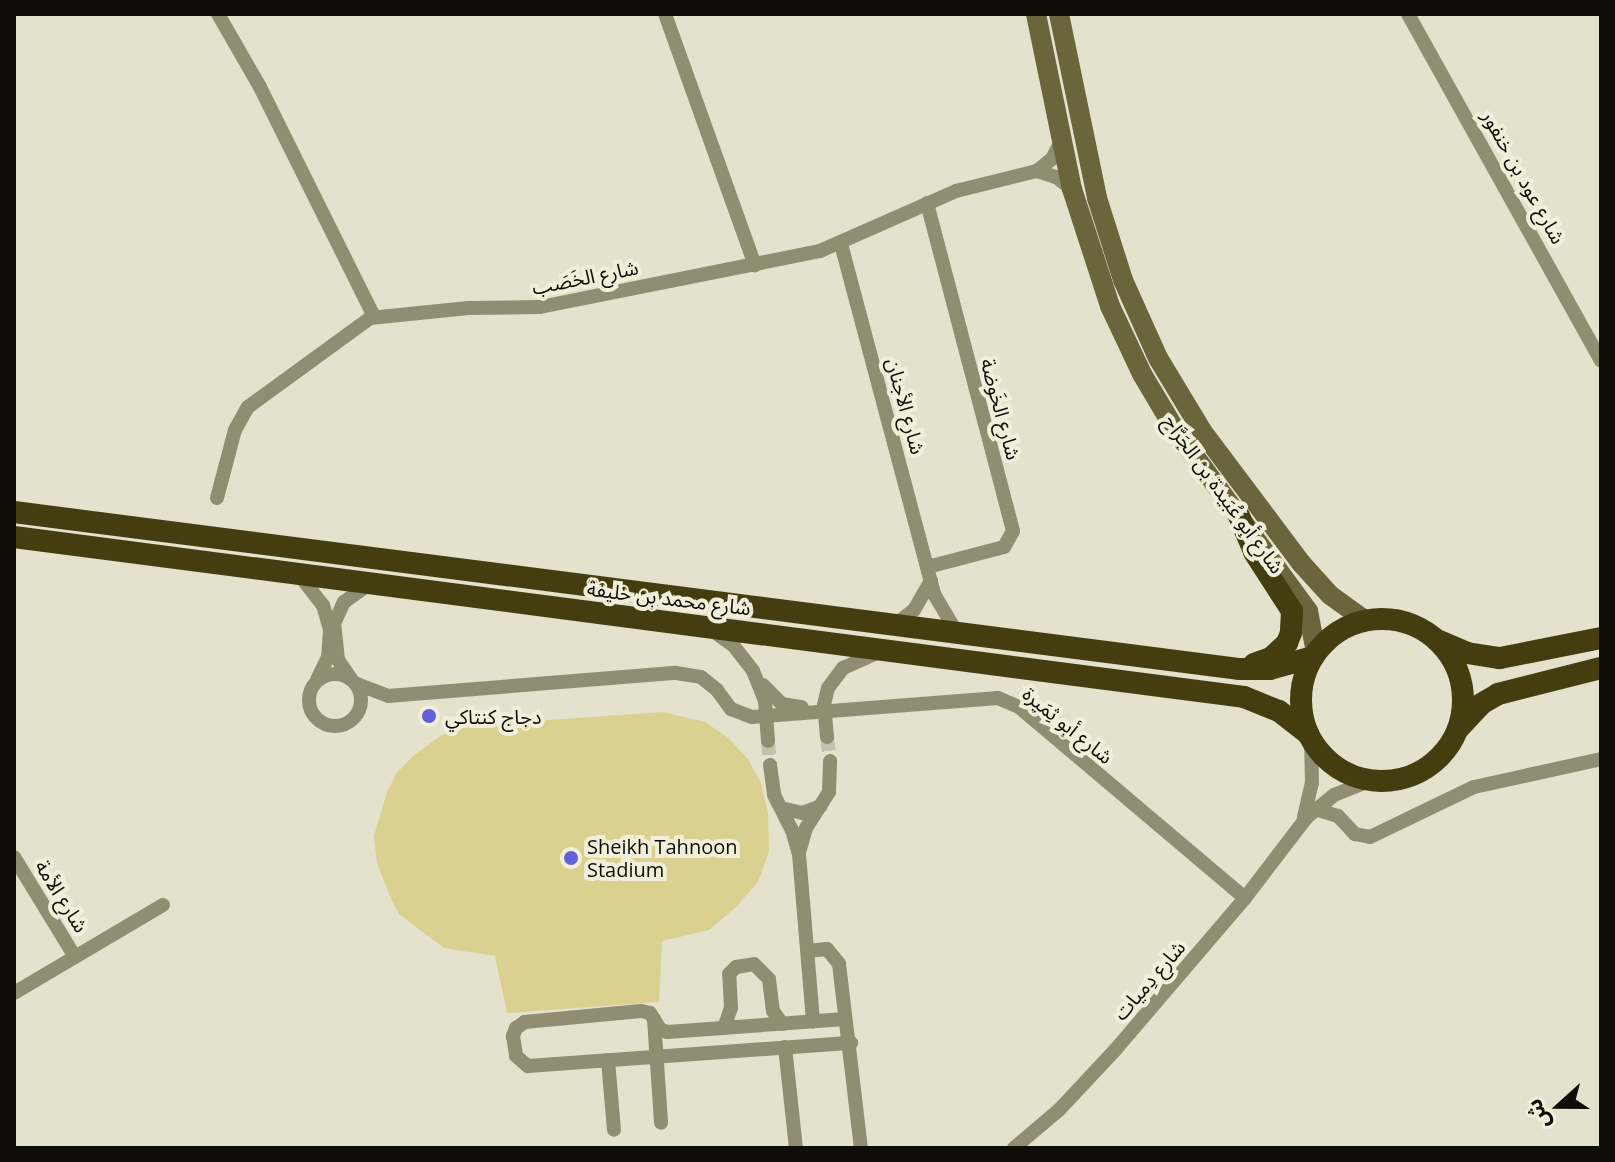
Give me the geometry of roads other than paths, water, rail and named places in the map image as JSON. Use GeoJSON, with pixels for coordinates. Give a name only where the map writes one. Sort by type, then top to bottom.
{"type":"FeatureCollection","features":[{"type":"Feature","properties":{"kind":"highway","name":"شارع محمد بن خليفة"},"geometry":{"type":"LineString","coordinates":[[14,512],[1240,669],[1270,669],[1315,654]]}},
{"type":"Feature","properties":{"kind":"highway"},"geometry":{"type":"LineString","coordinates":[[1239,516],[1254,552],[1288,600],[1293,622],[1287,643],[1280,651],[1240,669]]}},
{"type":"Feature","properties":{"kind":"highway","name":"شارع محمد بن خليفة"},"geometry":{"type":"LineString","coordinates":[[14,537],[1244,697],[1279,711],[1310,737]]}},
{"type":"Feature","properties":{"kind":"highway"},"geometry":{"type":"LineString","coordinates":[[1601,638],[1500,658],[1467,653],[1403,622],[1366,621],[1347,627],[1315,654],[1301,695],[1310,737],[1326,759],[1345,773],[1368,781],[1396,781],[1422,772],[1444,754],[1458,730],[1481,704],[1498,694],[1601,668]]}},
{"type":"Feature","properties":{"kind":"highway"},"geometry":{"type":"LineString","coordinates":[[1436,640],[1452,659],[1461,681],[1463,706],[1458,730]]}},
{"type":"Feature","properties":{"kind":"main road","name":"شارع أبو عُبَيدة بن الجَرَّاح"},"geometry":{"type":"LineString","coordinates":[[1036,14],[1072,189],[1110,306],[1142,374],[1191,454],[1308,611],[1315,654]]}},
{"type":"Feature","properties":{"kind":"main road","name":"شارع أبو عُبَيدة بن الجَرَّاح"},"geometry":{"type":"LineString","coordinates":[[1059,14],[1097,198],[1123,280],[1158,358],[1202,431],[1301,563],[1330,595],[1366,621]]}},
{"type":"Feature","properties":{"kind":"street"},"geometry":{"type":"LineString","coordinates":[[218,14],[260,87],[374,317]]}},
{"type":"Feature","properties":{"kind":"street"},"geometry":{"type":"LineString","coordinates":[[665,14],[755,265]]}},
{"type":"Feature","properties":{"kind":"street","name":"شارع عود بن خنفور"},"geometry":{"type":"LineString","coordinates":[[1408,14],[1509,190],[1601,361]]}},
{"type":"Feature","properties":{"kind":"street"},"geometry":{"type":"LineString","coordinates":[[1037,171],[1052,159],[1061,141]]}},
{"type":"Feature","properties":{"kind":"street"},"geometry":{"type":"LineString","coordinates":[[1037,171],[1056,177],[1072,189]]}},
{"type":"Feature","properties":{"kind":"street","name":"شارع الخَصَب"},"geometry":{"type":"LineString","coordinates":[[217,498],[235,430],[248,407],[352,328],[374,317],[468,308],[540,307],[755,265],[841,244],[927,203],[971,187],[1037,171]]}},
{"type":"Feature","properties":{"kind":"street","name":"شارع الخَوضة"},"geometry":{"type":"LineString","coordinates":[[927,203],[1013,531],[1004,547],[930,573]]}},
{"type":"Feature","properties":{"kind":"street","name":"شارع الأجنان"},"geometry":{"type":"LineString","coordinates":[[841,244],[940,608],[956,631]]}},
{"type":"Feature","properties":{"kind":"street"},"geometry":{"type":"LineString","coordinates":[[896,624],[922,601],[930,573]]}},
{"type":"Feature","properties":{"kind":"street"},"geometry":{"type":"LineString","coordinates":[[300,576],[323,605],[332,636],[338,660],[361,696],[358,713],[338,726],[319,720],[309,702],[328,657],[332,636],[344,602],[368,585]]}},
{"type":"Feature","properties":{"kind":"street"},"geometry":{"type":"LineString","coordinates":[[704,626],[733,645],[773,696],[794,708],[807,707],[853,661],[884,651]]}},
{"type":"Feature","properties":{"kind":"street","name":"شارع أبو ثِمَيرة"},"geometry":{"type":"LineString","coordinates":[[358,713],[388,696],[676,673],[692,675],[709,683],[741,714],[766,717],[986,698],[1009,701],[1245,898]]}},
{"type":"Feature","properties":{"kind":"street"},"geometry":{"type":"LineString","coordinates":[[317,681],[334,674],[354,682]]}},
{"type":"Feature","properties":{"kind":"street"},"geometry":{"type":"LineString","coordinates":[[755,675],[766,717],[768,741]]}},
{"type":"Feature","properties":{"kind":"street","name":"شارع أبو ثِمَيرة"},"geometry":{"type":"LineString","coordinates":[[354,682],[388,696]]}},
{"type":"Feature","properties":{"kind":"street"},"geometry":{"type":"LineString","coordinates":[[826,691],[824,711],[827,737]]}},
{"type":"Feature","properties":{"kind":"street","name":"شارع دِميات"},"geometry":{"type":"LineString","coordinates":[[1301,825],[1312,783],[1310,737]]}},
{"type":"Feature","properties":{"kind":"street"},"geometry":{"type":"LineString","coordinates":[[1315,809],[1338,816],[1355,834],[1370,837],[1482,785],[1601,759]]}},
{"type":"Feature","properties":{"kind":"street"},"geometry":{"type":"LineString","coordinates":[[799,854],[806,828],[831,784],[830,761]]}},
{"type":"Feature","properties":{"kind":"street"},"geometry":{"type":"LineString","coordinates":[[770,765],[772,788],[799,854],[813,1021]]}},
{"type":"Feature","properties":{"kind":"street","name":"شارع دِميات"},"geometry":{"type":"LineString","coordinates":[[1014,1148],[1059,1110],[1116,1049],[1245,898],[1315,809],[1334,795],[1368,781]]}},
{"type":"Feature","properties":{"kind":"street"},"geometry":{"type":"LineString","coordinates":[[781,808],[802,813],[821,806]]}},
{"type":"Feature","properties":{"kind":"street","name":"شارع الأمة"},"geometry":{"type":"LineString","coordinates":[[14,857],[75,957]]}},
{"type":"Feature","properties":{"kind":"street"},"geometry":{"type":"LineString","coordinates":[[14,993],[163,905]]}},
{"type":"Feature","properties":{"kind":"street"},"geometry":{"type":"LineString","coordinates":[[808,951],[827,949],[837,958],[851,1043],[861,1148]]}},
{"type":"Feature","properties":{"kind":"street"},"geometry":{"type":"LineString","coordinates":[[724,1028],[731,1013],[729,974],[736,967],[754,964],[769,979],[773,1011],[782,1024]]}},
{"type":"Feature","properties":{"kind":"street"},"geometry":{"type":"LineString","coordinates":[[845,1019],[667,1032],[660,1029],[654,1018],[641,1011],[525,1022],[514,1032],[516,1056],[528,1066],[851,1043]]}},
{"type":"Feature","properties":{"kind":"street"},"geometry":{"type":"LineString","coordinates":[[654,1018],[661,1123]]}},
{"type":"Feature","properties":{"kind":"street"},"geometry":{"type":"LineString","coordinates":[[785,1047],[796,1148]]}},
{"type":"Feature","properties":{"kind":"street"},"geometry":{"type":"LineString","coordinates":[[608,1060],[614,1130]]}},
{"type":"Feature","properties":{"kind":"tunnel"},"geometry":{"type":"LineString","coordinates":[[827,737],[830,761]]}},
{"type":"Feature","properties":{"kind":"tunnel"},"geometry":{"type":"LineString","coordinates":[[768,741],[770,765]]}},
{"type":"Feature","properties":{"kind":"place","name":"دجاج كنتاكي"},"geometry":{"type":"Point","coordinates":[429,716]}},
{"type":"Feature","properties":{"kind":"place","name":"Sheikh Tahnoon Stadium"},"geometry":{"type":"Point","coordinates":[571,858]}}]}
